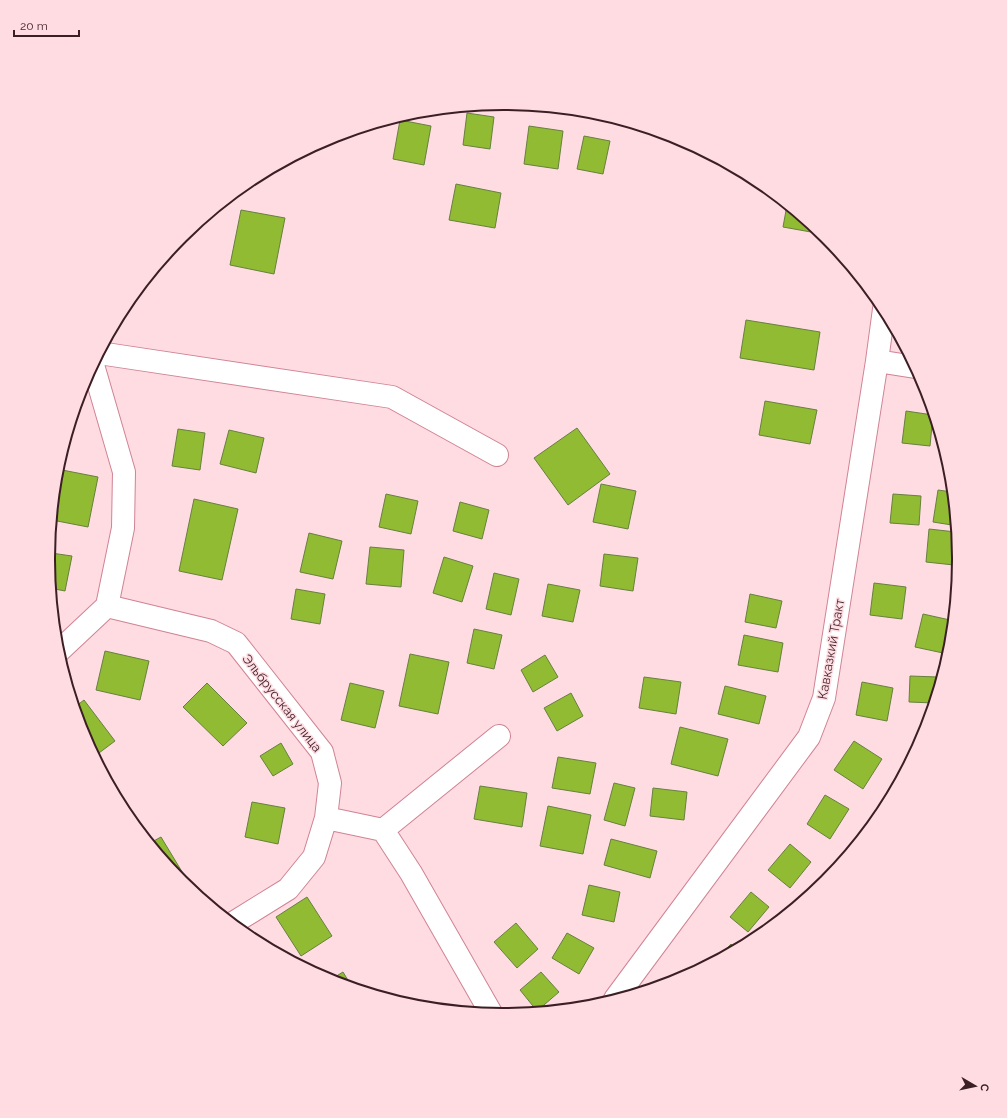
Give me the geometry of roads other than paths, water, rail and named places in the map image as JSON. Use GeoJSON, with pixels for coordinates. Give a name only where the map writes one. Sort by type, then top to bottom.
{"type":"FeatureCollection","features":[{"type":"Feature","properties":{"kind":"street","name":"Кавказкий Тракт"},"geometry":{"type":"LineString","coordinates":[[620,992],[809,737],[824,698],[883,320]]}},
{"type":"Feature","properties":{"kind":"street"},"geometry":{"type":"LineString","coordinates":[[105,354],[392,397],[497,455]]}},
{"type":"Feature","properties":{"kind":"street"},"geometry":{"type":"LineString","coordinates":[[877,362],[908,366]]}},
{"type":"Feature","properties":{"kind":"street"},"geometry":{"type":"LineString","coordinates":[[64,646],[107,606],[123,528],[124,472],[95,373]]}},
{"type":"Feature","properties":{"kind":"street","name":"Эльбрусская улица"},"geometry":{"type":"LineString","coordinates":[[107,606],[211,631],[236,643],[322,752],[330,783],[326,818],[314,857],[288,889],[237,920]]}},
{"type":"Feature","properties":{"kind":"street"},"geometry":{"type":"LineString","coordinates":[[382,830],[499,736]]}},
{"type":"Feature","properties":{"kind":"street"},"geometry":{"type":"LineString","coordinates":[[326,818],[382,830],[411,874],[487,1007]]}}]}
